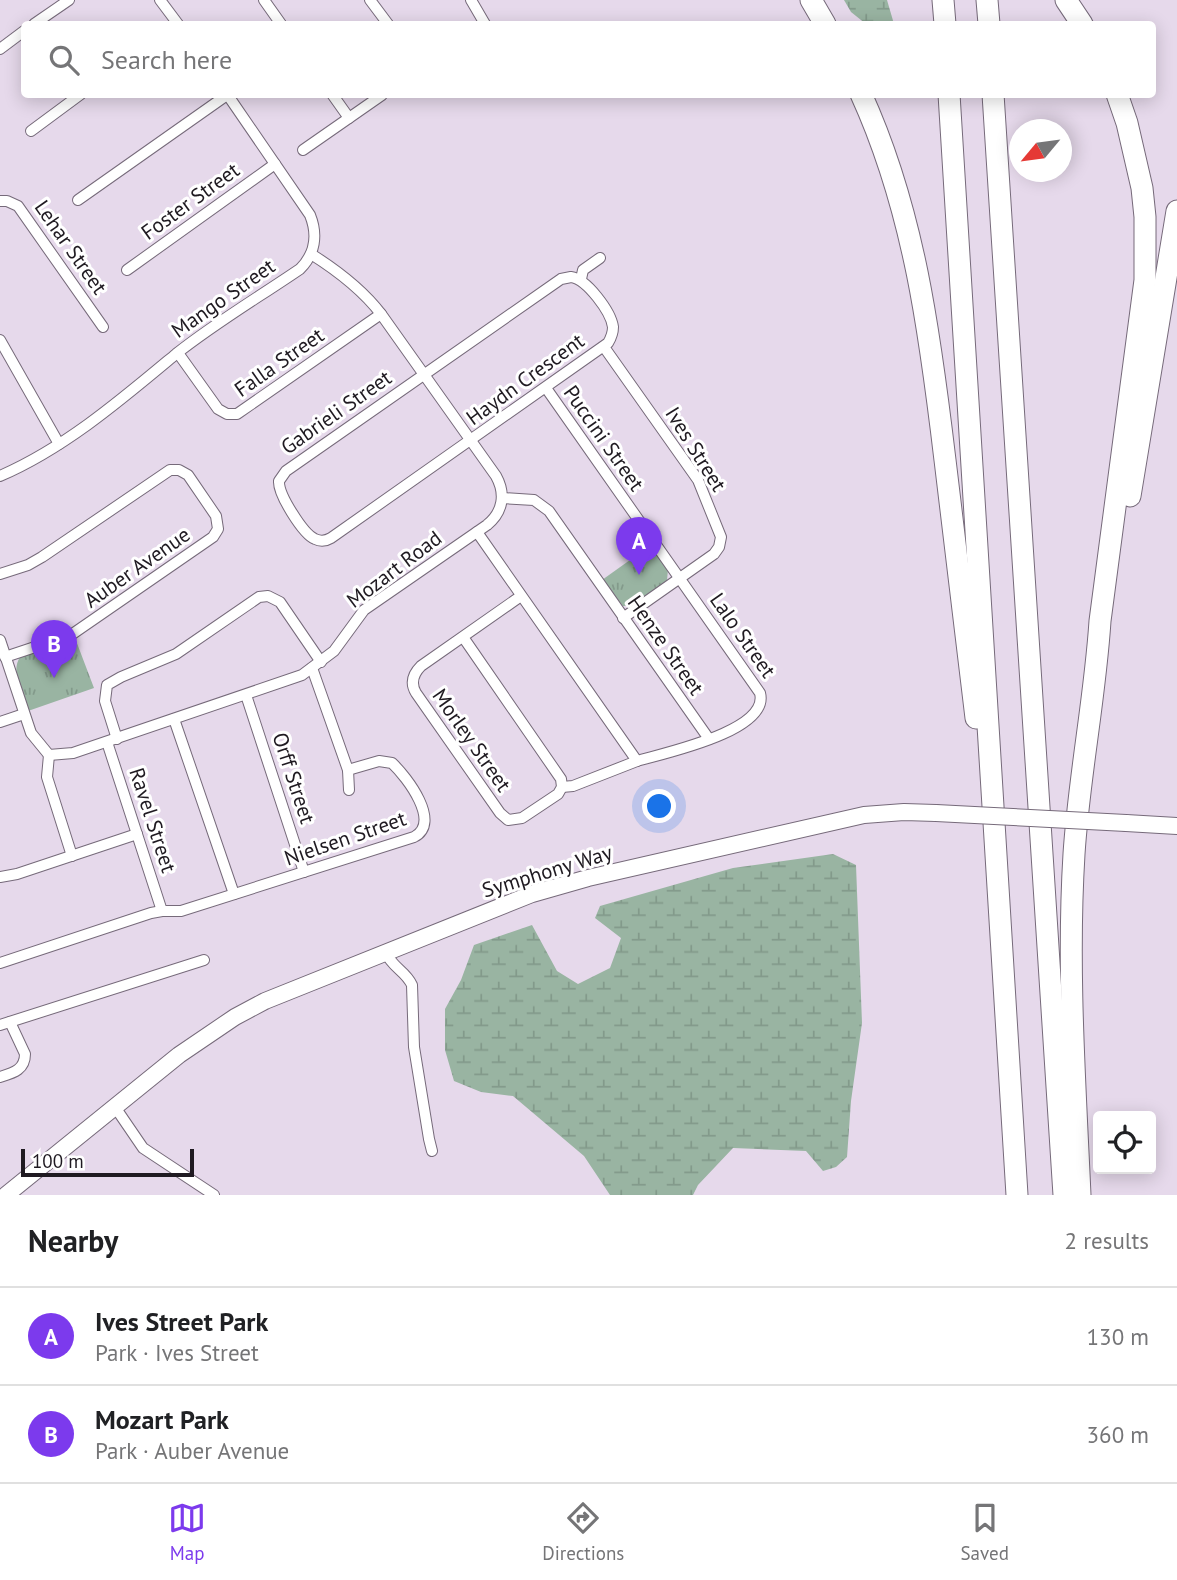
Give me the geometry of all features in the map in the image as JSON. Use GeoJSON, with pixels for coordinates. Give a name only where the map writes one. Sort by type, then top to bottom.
{"type":"FeatureCollection","features":[{"type":"Feature","properties":{"kind":"highway"},"geometry":{"type":"LineString","coordinates":[[811,0],[823,21]]}},
{"type":"Feature","properties":{"kind":"highway"},"geometry":{"type":"LineString","coordinates":[[943,0],[945,21]]}},
{"type":"Feature","properties":{"kind":"highway"},"geometry":{"type":"LineString","coordinates":[[987,0],[989,21]]}},
{"type":"Feature","properties":{"kind":"highway"},"geometry":{"type":"LineString","coordinates":[[1066,0],[1080,21]]}},
{"type":"Feature","properties":{"kind":"highway"},"geometry":{"type":"LineString","coordinates":[[862,98],[890,166],[917,262],[933,362],[981,765],[1003,981]]}},
{"type":"Feature","properties":{"kind":"highway"},"geometry":{"type":"LineString","coordinates":[[949,98],[1017,1195]]}},
{"type":"Feature","properties":{"kind":"highway"},"geometry":{"type":"LineString","coordinates":[[993,98],[1064,1195]]}},
{"type":"Feature","properties":{"kind":"highway"},"geometry":{"type":"LineString","coordinates":[[1080,1195],[1071,984],[1072,899],[1079,806],[1097,672],[1103,596],[1145,280],[1142,188],[1128,122],[1119,98]]}},
{"type":"Feature","properties":{"kind":"highway"},"geometry":{"type":"LineString","coordinates":[[1097,672],[1109,628],[1177,211]]}},
{"type":"Feature","properties":{"kind":"main road","name":"Symphony Way"},"geometry":{"type":"LineString","coordinates":[[6,1195],[180,1055],[235,1017],[265,1001],[385,951],[532,894],[588,877],[864,815],[936,813],[1177,826]]}},
{"type":"Feature","properties":{"kind":"street"},"geometry":{"type":"LineString","coordinates":[[38,21],[69,0]]}},
{"type":"Feature","properties":{"kind":"street"},"geometry":{"type":"LineString","coordinates":[[161,0],[176,21]]}},
{"type":"Feature","properties":{"kind":"street"},"geometry":{"type":"LineString","coordinates":[[264,0],[279,21]]}},
{"type":"Feature","properties":{"kind":"street"},"geometry":{"type":"LineString","coordinates":[[370,0],[386,21]]}},
{"type":"Feature","properties":{"kind":"street"},"geometry":{"type":"LineString","coordinates":[[471,0],[482,21]]}},
{"type":"Feature","properties":{"kind":"street"},"geometry":{"type":"LineString","coordinates":[[0,48],[21,33]]}},
{"type":"Feature","properties":{"kind":"street"},"geometry":{"type":"LineString","coordinates":[[31,131],[76,98]]}},
{"type":"Feature","properties":{"kind":"street"},"geometry":{"type":"LineString","coordinates":[[78,200],[223,98]]}},
{"type":"Feature","properties":{"kind":"street"},"geometry":{"type":"LineString","coordinates":[[229,98],[313,222],[315,242],[311,254],[333,267],[368,297],[499,481],[502,498]]}},
{"type":"Feature","properties":{"kind":"street"},"geometry":{"type":"LineString","coordinates":[[335,98],[349,118]]}},
{"type":"Feature","properties":{"kind":"street"},"geometry":{"type":"LineString","coordinates":[[303,150],[376,98]]}},
{"type":"Feature","properties":{"kind":"street","name":"Foster Street"},"geometry":{"type":"LineString","coordinates":[[127,270],[275,164]]}},
{"type":"Feature","properties":{"kind":"street","name":"Lehar Street"},"geometry":{"type":"LineString","coordinates":[[0,201],[18,206],[103,327]]}},
{"type":"Feature","properties":{"kind":"street","name":"Mango Street"},"geometry":{"type":"LineString","coordinates":[[0,476],[59,444],[150,378],[178,353],[300,268],[311,254]]}},
{"type":"Feature","properties":{"kind":"street"},"geometry":{"type":"LineString","coordinates":[[424,374],[561,279],[581,279],[583,270],[600,258]]}},
{"type":"Feature","properties":{"kind":"street","name":"Haydn Crescent"},"geometry":{"type":"LineString","coordinates":[[471,442],[604,347],[612,334],[611,320],[588,285],[581,279]]}},
{"type":"Feature","properties":{"kind":"street","name":"Falla Street"},"geometry":{"type":"LineString","coordinates":[[178,353],[219,410],[227,414],[237,414],[381,314]]}},
{"type":"Feature","properties":{"kind":"street"},"geometry":{"type":"LineString","coordinates":[[0,340],[59,444]]}},
{"type":"Feature","properties":{"kind":"street","name":"Ives Street"},"geometry":{"type":"LineString","coordinates":[[604,347],[698,480],[720,531],[721,542],[717,550],[623,618]]}},
{"type":"Feature","properties":{"kind":"street","name":"Gabrieli Street"},"geometry":{"type":"LineString","coordinates":[[424,374],[282,475],[279,481],[280,494],[309,536],[320,541],[331,538],[471,442]]}},
{"type":"Feature","properties":{"kind":"street","name":"Puccini Street"},"geometry":{"type":"LineString","coordinates":[[545,388],[680,578]]}},
{"type":"Feature","properties":{"kind":"street","name":"Auber Avenue"},"geometry":{"type":"LineString","coordinates":[[0,574],[29,565],[170,470],[179,470],[188,475],[218,520],[218,529],[213,537],[71,635],[5,657]]}},
{"type":"Feature","properties":{"kind":"street","name":"Mozart Road"},"geometry":{"type":"LineString","coordinates":[[49,755],[73,753],[291,680],[317,665],[338,647],[364,610],[496,516],[502,498]]}},
{"type":"Feature","properties":{"kind":"street","name":"Henze Street"},"geometry":{"type":"LineString","coordinates":[[502,498],[534,500],[549,511],[709,739]]}},
{"type":"Feature","properties":{"kind":"street"},"geometry":{"type":"LineString","coordinates":[[477,532],[637,761]]}},
{"type":"Feature","properties":{"kind":"street","name":"Lalo Street"},"geometry":{"type":"LineString","coordinates":[[596,775],[735,728],[757,712],[761,705],[761,696],[680,578]]}},
{"type":"Feature","properties":{"kind":"street","name":"Ravel Street"},"geometry":{"type":"LineString","coordinates":[[162,911],[137,834],[112,740],[105,701],[107,685],[176,654],[259,597],[268,596],[280,602],[317,665]]}},
{"type":"Feature","properties":{"kind":"street","name":"Morley Street"},"geometry":{"type":"LineString","coordinates":[[521,596],[419,668],[412,681],[416,693],[505,818],[515,821],[522,818],[558,794],[562,787],[573,786],[596,775]]}},
{"type":"Feature","properties":{"kind":"street"},"geometry":{"type":"LineString","coordinates":[[463,637],[559,776],[562,787]]}},
{"type":"Feature","properties":{"kind":"street"},"geometry":{"type":"LineString","coordinates":[[0,640],[33,736],[49,755],[47,777],[72,856]]}},
{"type":"Feature","properties":{"kind":"street"},"geometry":{"type":"LineString","coordinates":[[317,665],[348,770],[349,790]]}},
{"type":"Feature","properties":{"kind":"street","name":"Orff Street"},"geometry":{"type":"LineString","coordinates":[[246,695],[304,872]]}},
{"type":"Feature","properties":{"kind":"street"},"geometry":{"type":"LineString","coordinates":[[0,722],[24,714]]}},
{"type":"Feature","properties":{"kind":"street"},"geometry":{"type":"LineString","coordinates":[[0,963],[162,911],[181,911],[234,894],[174,719]]}},
{"type":"Feature","properties":{"kind":"street","name":"Nielsen Street"},"geometry":{"type":"LineString","coordinates":[[234,894],[414,837],[421,832],[425,825],[425,815],[419,801],[392,763],[379,761],[348,770]]}},
{"type":"Feature","properties":{"kind":"street"},"geometry":{"type":"LineString","coordinates":[[0,876],[17,874],[137,834]]}},
{"type":"Feature","properties":{"kind":"street"},"geometry":{"type":"LineString","coordinates":[[385,951],[393,966],[404,974],[412,985],[414,1047],[432,1151]]}},
{"type":"Feature","properties":{"kind":"street"},"geometry":{"type":"LineString","coordinates":[[0,1077],[17,1072],[26,1054],[5,1023],[204,960]]}},
{"type":"Feature","properties":{"kind":"street"},"geometry":{"type":"LineString","coordinates":[[115,1107],[143,1148],[214,1195]]}},
{"type":"Feature","properties":{"kind":"green space"},"geometry":{"type":"Polygon","coordinates":[[[844,0],[887,0],[893,21],[862,21],[851,12],[844,0]]]}},
{"type":"Feature","properties":{"kind":"green space"},"geometry":{"type":"Polygon","coordinates":[[[651,545],[668,569],[667,581],[633,606],[623,606],[602,580],[651,545]]]}},
{"type":"Feature","properties":{"kind":"green space"},"geometry":{"type":"Polygon","coordinates":[[[75,638],[94,688],[28,711],[16,670],[20,657],[75,638]]]}},
{"type":"Feature","properties":{"kind":"green space"},"geometry":{"type":"Polygon","coordinates":[[[833,854],[856,865],[862,1023],[851,1101],[847,1157],[836,1167],[823,1171],[806,1151],[733,1148],[698,1185],[693,1195],[610,1195],[584,1156],[513,1096],[481,1092],[454,1081],[445,1050],[445,1009],[461,980],[474,945],[532,925],[557,971],[578,984],[610,968],[621,938],[595,918],[600,906],[733,868],[833,854]]]}},
{"type":"Feature","properties":{"kind":"place","name":"Ives Street Park"},"geometry":{"type":"Point","coordinates":[639,575]}},
{"type":"Feature","properties":{"kind":"place","name":"Mozart Park"},"geometry":{"type":"Point","coordinates":[54,678]}}]}
